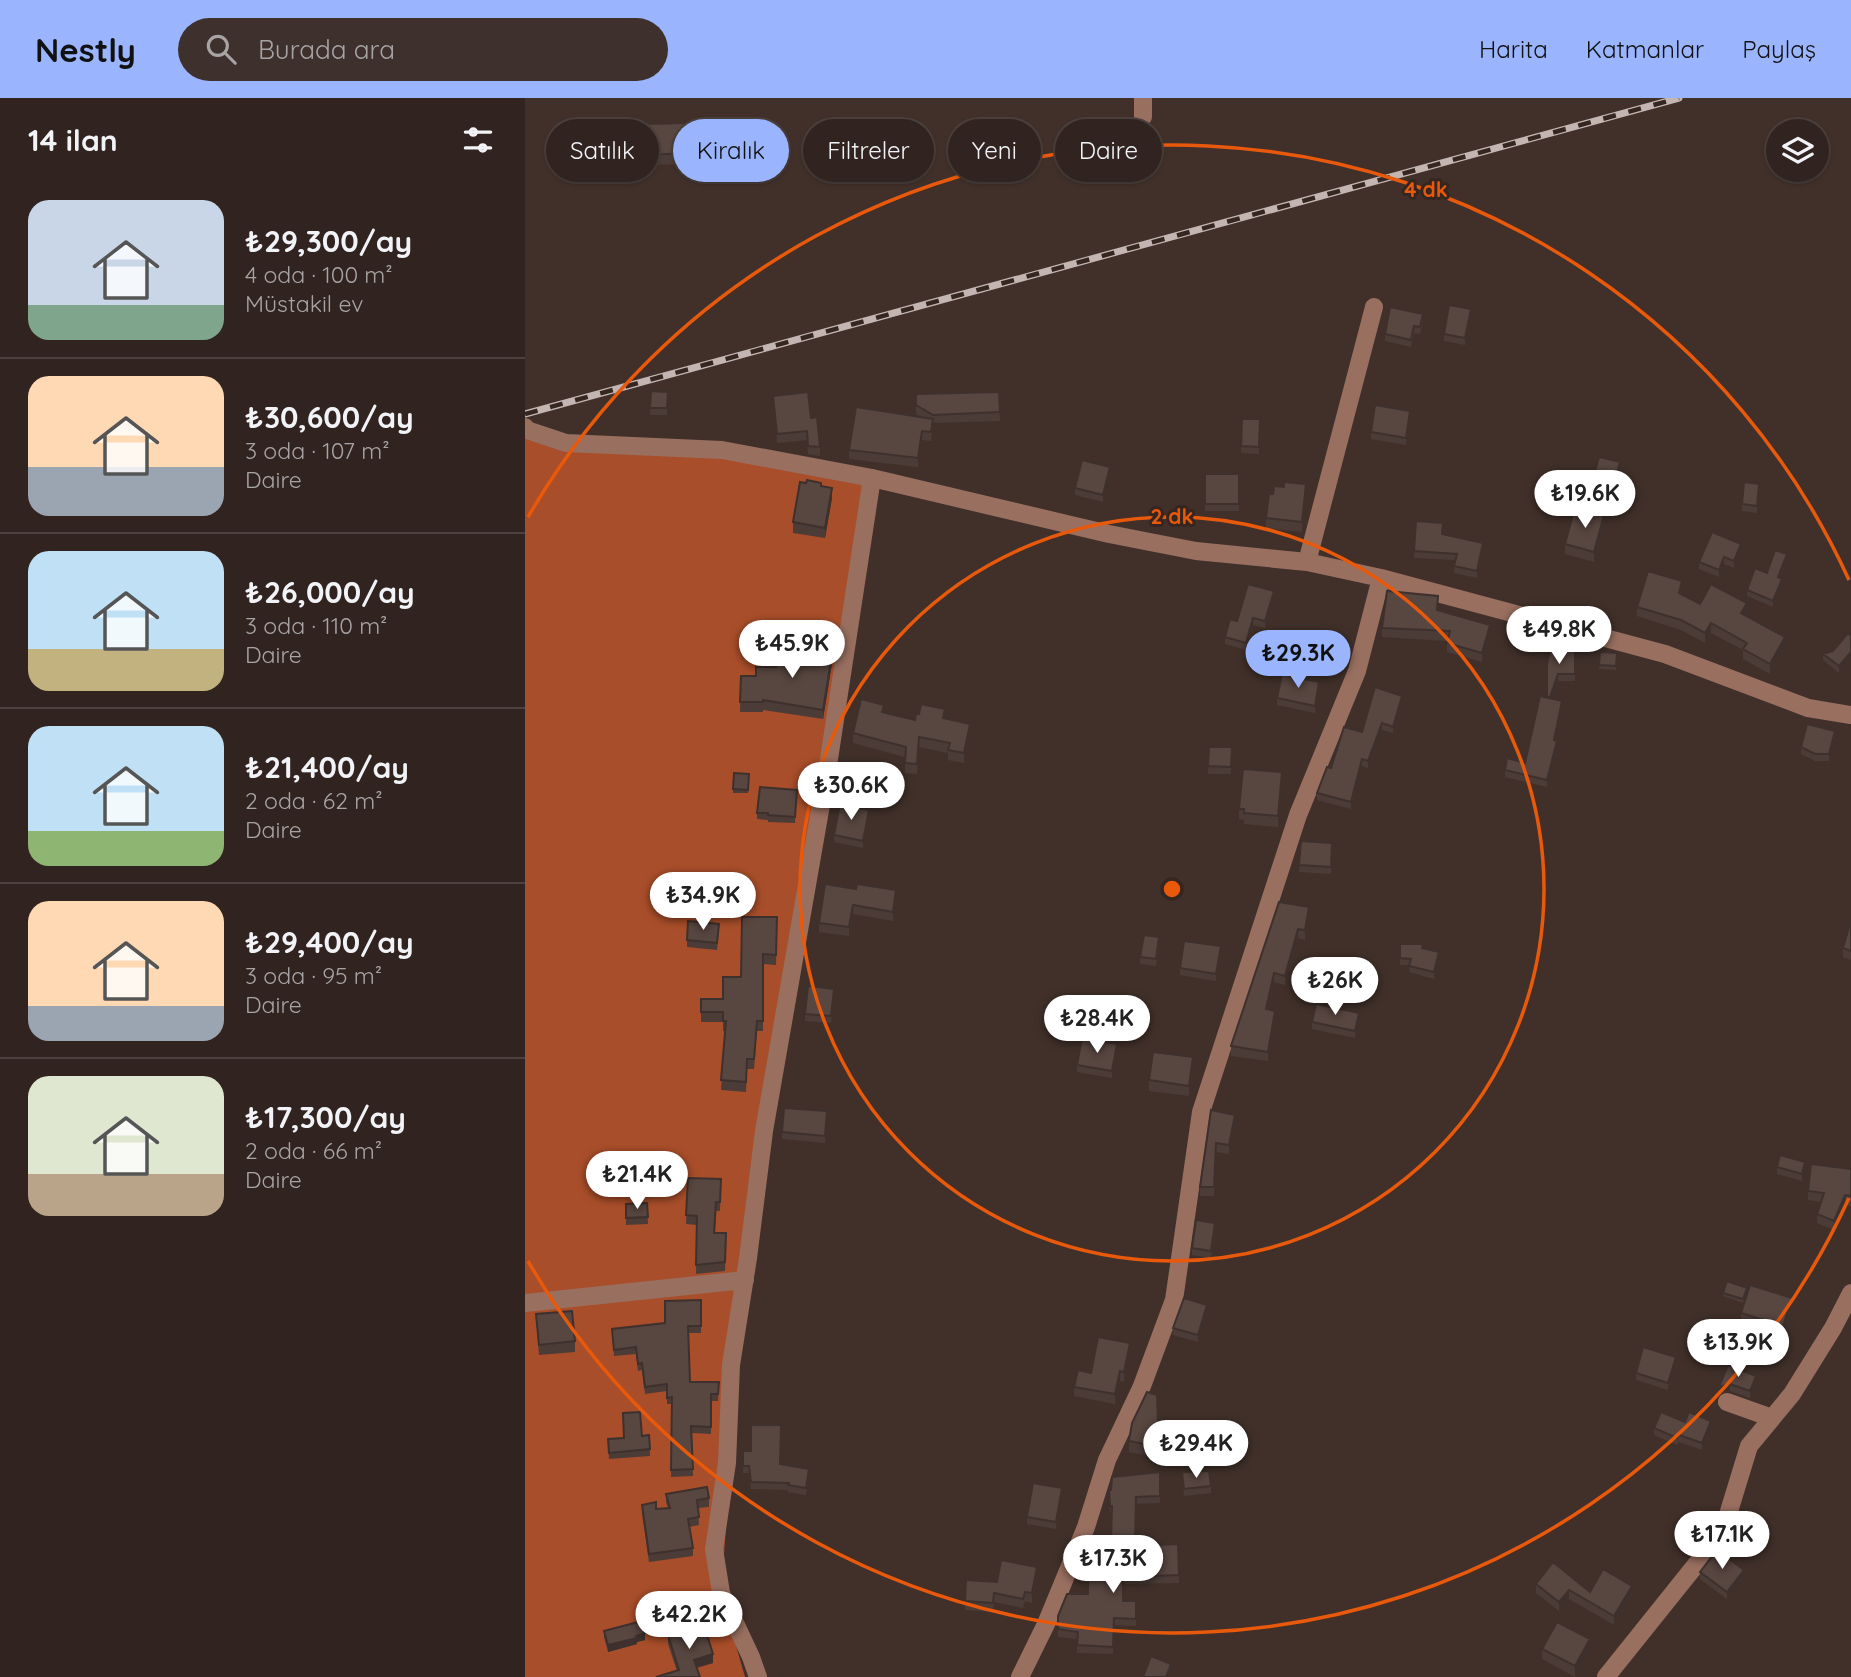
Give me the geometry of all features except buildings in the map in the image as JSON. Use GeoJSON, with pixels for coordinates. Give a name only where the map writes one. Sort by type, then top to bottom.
{"type":"FeatureCollection","features":[{"type":"Feature","properties":{"kind":"street"},"geometry":{"type":"LineString","coordinates":[[1143,98],[1143,117]]}},
{"type":"Feature","properties":{"kind":"street"},"geometry":{"type":"LineString","coordinates":[[1307,562],[1374,307]]}},
{"type":"Feature","properties":{"kind":"street"},"geometry":{"type":"LineString","coordinates":[[525,427],[566,443],[722,450],[872,478],[1109,534],[1196,551],[1307,562],[1381,578],[1665,654],[1808,708],[1851,715]]}},
{"type":"Feature","properties":{"kind":"street"},"geometry":{"type":"LineString","coordinates":[[758,1677],[721,1593],[714,1549],[727,1463],[731,1365],[764,1131],[829,758],[872,478]]}},
{"type":"Feature","properties":{"kind":"street"},"geometry":{"type":"LineString","coordinates":[[1020,1677],[1086,1527],[1107,1460],[1142,1386],[1174,1300],[1201,1112],[1298,815],[1357,671],[1381,578]]}},
{"type":"Feature","properties":{"kind":"street"},"geometry":{"type":"LineString","coordinates":[[525,1303],[745,1280]]}},
{"type":"Feature","properties":{"kind":"street"},"geometry":{"type":"LineString","coordinates":[[1606,1677],[1723,1531],[1749,1447],[1792,1394],[1851,1293]]}},
{"type":"Feature","properties":{"kind":"street"},"geometry":{"type":"LineString","coordinates":[[1727,1402],[1772,1418]]}},
{"type":"Feature","properties":{"kind":"shaded area"},"geometry":{"type":"Polygon","coordinates":[[[525,431],[872,478],[745,1280],[721,1593],[745,1677],[525,1677],[525,431]]]}},
{"type":"Feature","properties":{"kind":"railway"},"geometry":{"type":"LineString","coordinates":[[525,414],[1679,98]]}}]}
